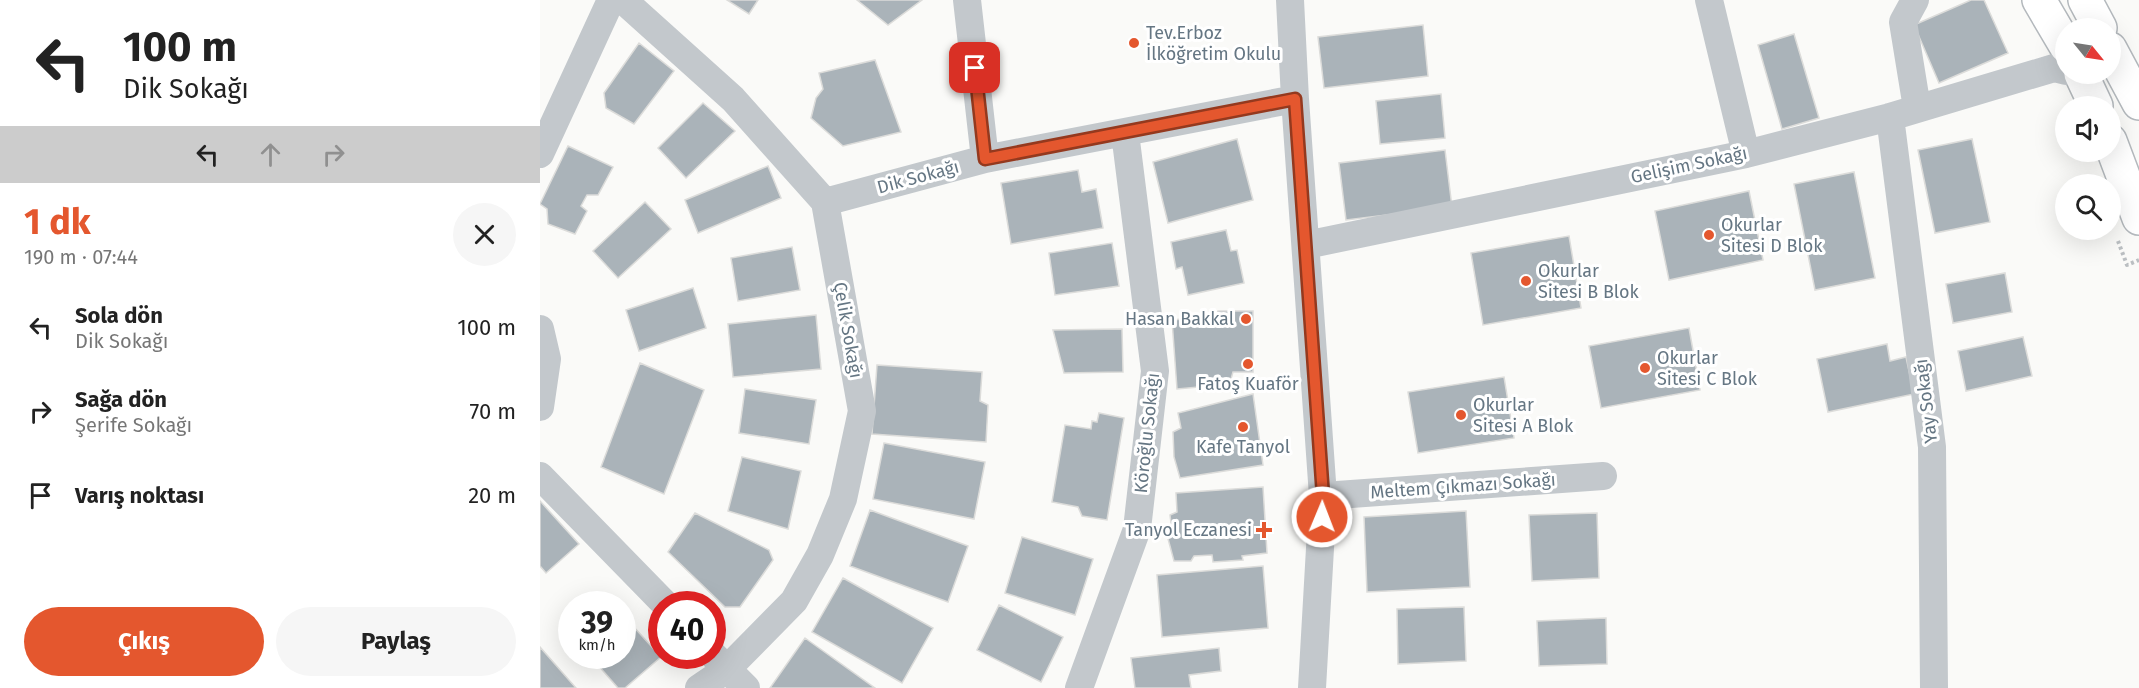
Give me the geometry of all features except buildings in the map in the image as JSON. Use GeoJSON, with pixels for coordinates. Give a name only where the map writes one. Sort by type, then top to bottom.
{"type":"FeatureCollection","features":[{"type":"Feature","properties":{"kind":"highway"},"geometry":{"type":"LineString","coordinates":[[2044,8],[2055,27]]}},
{"type":"Feature","properties":{"kind":"highway"},"geometry":{"type":"LineString","coordinates":[[2121,69],[2139,103]]}},
{"type":"Feature","properties":{"kind":"highway"},"geometry":{"type":"LineString","coordinates":[[2118,162],[2139,218]]}},
{"type":"Feature","properties":{"kind":"street"},"geometry":{"type":"LineString","coordinates":[[540,154],[611,0]]}},
{"type":"Feature","properties":{"kind":"street"},"geometry":{"type":"LineString","coordinates":[[623,0],[733,99],[825,202]]}},
{"type":"Feature","properties":{"kind":"street"},"geometry":{"type":"LineString","coordinates":[[967,0],[985,159]]}},
{"type":"Feature","properties":{"kind":"street"},"geometry":{"type":"LineString","coordinates":[[1290,0],[1323,496],[1312,688]]}},
{"type":"Feature","properties":{"kind":"street"},"geometry":{"type":"LineString","coordinates":[[1709,0],[1746,154]]}},
{"type":"Feature","properties":{"kind":"street"},"geometry":{"type":"LineString","coordinates":[[1915,0],[1903,22],[1917,108]]}},
{"type":"Feature","properties":{"kind":"street","name":"Gelişim Sokağı"},"geometry":{"type":"LineString","coordinates":[[1306,245],[1746,154],[1890,117],[2055,68]]}},
{"type":"Feature","properties":{"kind":"street","name":"Dik Sokağı"},"geometry":{"type":"LineString","coordinates":[[825,202],[985,159],[1295,99]]}},
{"type":"Feature","properties":{"kind":"street","name":"Yay Sokağı"},"geometry":{"type":"LineString","coordinates":[[1890,117],[1932,447],[1934,688]]}},
{"type":"Feature","properties":{"kind":"street","name":"Köroğlu Sokağı"},"geometry":{"type":"LineString","coordinates":[[1079,688],[1137,529],[1155,371],[1125,133]]}},
{"type":"Feature","properties":{"kind":"street","name":"Çelik Sokağı"},"geometry":{"type":"LineString","coordinates":[[699,688],[729,670],[794,601],[820,555],[843,499],[853,462],[862,411],[825,202]]}},
{"type":"Feature","properties":{"kind":"street"},"geometry":{"type":"LineString","coordinates":[[540,329],[547,359],[540,406]]}},
{"type":"Feature","properties":{"kind":"street"},"geometry":{"type":"LineString","coordinates":[[540,476],[652,591]]}},
{"type":"Feature","properties":{"kind":"street","name":"Meltem Çıkmazı Sokağı"},"geometry":{"type":"LineString","coordinates":[[1323,496],[1603,476]]}},
{"type":"Feature","properties":{"kind":"path"},"geometry":{"type":"LineString","coordinates":[[2127,265],[2139,260]]}},
{"type":"Feature","properties":{"kind":"place","name":"Tev.Erboz İlköğretim Okulu"},"geometry":{"type":"Point","coordinates":[1134,43]}},
{"type":"Feature","properties":{"kind":"place","name":"Okurlar Sitesi D Blok"},"geometry":{"type":"Point","coordinates":[1709,235]}},
{"type":"Feature","properties":{"kind":"place","name":"Okurlar Sitesi B Blok"},"geometry":{"type":"Point","coordinates":[1526,281]}},
{"type":"Feature","properties":{"kind":"place","name":"Hasan Bakkal"},"geometry":{"type":"Point","coordinates":[1246,319]}},
{"type":"Feature","properties":{"kind":"place","name":"Fatoş Kuaför"},"geometry":{"type":"Point","coordinates":[1248,364]}},
{"type":"Feature","properties":{"kind":"place","name":"Okurlar Sitesi C Blok"},"geometry":{"type":"Point","coordinates":[1645,368]}},
{"type":"Feature","properties":{"kind":"place","name":"Okurlar Sitesi A Blok"},"geometry":{"type":"Point","coordinates":[1461,415]}},
{"type":"Feature","properties":{"kind":"place","name":"Kafe Tanyol"},"geometry":{"type":"Point","coordinates":[1243,427]}},
{"type":"Feature","properties":{"kind":"place","name":"Tanyol Eczanesi"},"geometry":{"type":"Point","coordinates":[1264,530]}},
{"type":"Feature","properties":{"kind":"route"},"geometry":{"type":"LineString","coordinates":[[975,68],[985,159],[1295,99],[1323,496],[1322,517]]}}]}
